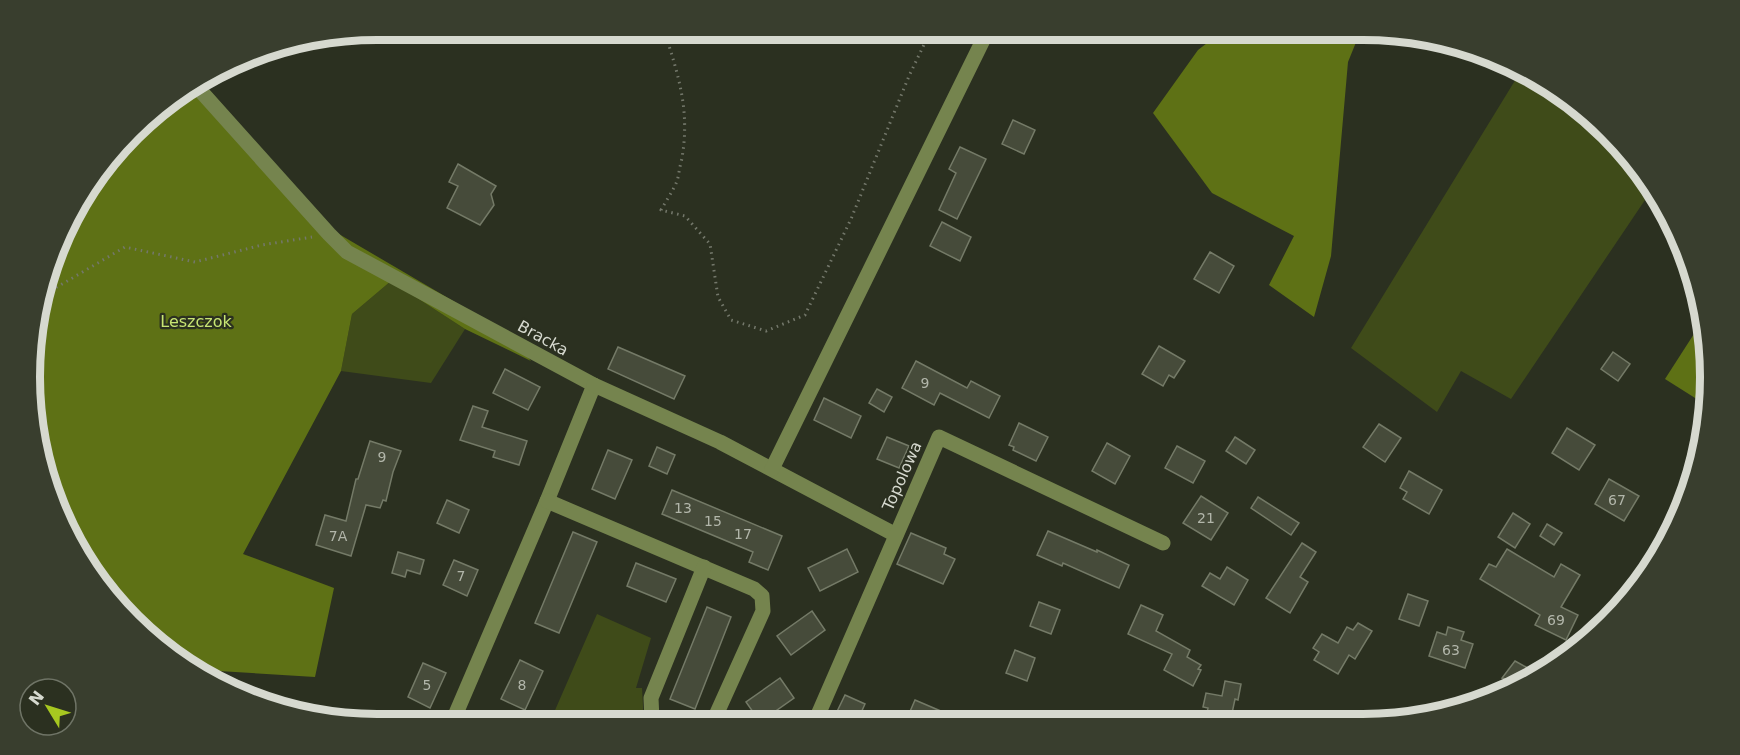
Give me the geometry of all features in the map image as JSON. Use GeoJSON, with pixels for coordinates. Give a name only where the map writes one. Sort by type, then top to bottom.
{"type":"FeatureCollection","features":[{"type":"Feature","properties":{"kind":"street"},"geometry":{"type":"LineString","coordinates":[[772,469],[983,40]]}},
{"type":"Feature","properties":{"kind":"street","name":"Bracka"},"geometry":{"type":"LineString","coordinates":[[201,91],[347,252],[594,385],[720,442],[896,535]]}},
{"type":"Feature","properties":{"kind":"street"},"geometry":{"type":"LineString","coordinates":[[456,714],[594,385]]}},
{"type":"Feature","properties":{"kind":"street","name":"Topolowa"},"geometry":{"type":"LineString","coordinates":[[818,714],[939,437],[1162,543]]}},
{"type":"Feature","properties":{"kind":"street"},"geometry":{"type":"LineString","coordinates":[[547,501],[754,589],[762,596],[763,611],[716,714]]}},
{"type":"Feature","properties":{"kind":"street"},"geometry":{"type":"LineString","coordinates":[[652,714],[651,698],[704,567]]}},
{"type":"Feature","properties":{"kind":"path"},"geometry":{"type":"LineString","coordinates":[[667,40],[675,63],[686,121],[685,142],[677,181],[661,210],[685,216],[710,244],[718,297],[731,320],[766,331],[805,315],[851,219],[909,76],[926,40]]}},
{"type":"Feature","properties":{"kind":"path"},"geometry":{"type":"LineString","coordinates":[[52,290],[125,247],[195,262],[262,245],[329,234]]}},
{"type":"Feature","properties":{"kind":"green space"},"geometry":{"type":"Polygon","coordinates":[[[1211,40],[1357,40],[1348,62],[1331,256],[1314,317],[1269,285],[1294,236],[1212,193],[1153,113],[1198,50],[1211,40]]]}},
{"type":"Feature","properties":{"kind":"green space"},"geometry":{"type":"Polygon","coordinates":[[[1517,78],[1550,97],[1585,124],[1616,155],[1647,197],[1511,399],[1461,371],[1437,412],[1351,348],[1517,78]]]}},
{"type":"Feature","properties":{"kind":"green space","name":"Leszczok"},"geometry":{"type":"Polygon","coordinates":[[[207,87],[332,230],[506,332],[531,361],[465,329],[391,281],[352,314],[341,371],[243,554],[334,588],[315,677],[212,671],[190,658],[155,631],[110,583],[75,527],[58,486],[47,443],[40,378],[43,334],[58,269],[75,228],[97,190],[124,155],[172,110],[207,87]]]}},
{"type":"Feature","properties":{"kind":"green space"},"geometry":{"type":"Polygon","coordinates":[[[391,281],[465,329],[431,383],[341,371],[352,314],[391,281]]]}},
{"type":"Feature","properties":{"kind":"green space"},"geometry":{"type":"Polygon","coordinates":[[[1696,330],[1700,378],[1699,400],[1665,379],[1696,330]]]}},
{"type":"Feature","properties":{"kind":"green space"},"geometry":{"type":"Polygon","coordinates":[[[597,614],[651,638],[636,688],[642,688],[643,714],[553,714],[597,614]]]}},
{"type":"Feature","properties":{"kind":"building"},"geometry":{"type":"Polygon","coordinates":[[[1013,120],[1035,130],[1024,154],[1002,144],[1013,120]]]}},
{"type":"Feature","properties":{"kind":"building"},"geometry":{"type":"Polygon","coordinates":[[[960,147],[986,159],[957,219],[939,210],[956,173],[949,169],[960,147]]]}},
{"type":"Feature","properties":{"kind":"building"},"geometry":{"type":"Polygon","coordinates":[[[458,164],[496,186],[491,194],[494,205],[480,225],[447,208],[458,186],[449,182],[458,164]]]}},
{"type":"Feature","properties":{"kind":"building"},"geometry":{"type":"Polygon","coordinates":[[[942,222],[971,237],[960,261],[930,246],[942,222]]]}},
{"type":"Feature","properties":{"kind":"building"},"geometry":{"type":"Polygon","coordinates":[[[1210,252],[1234,266],[1219,293],[1194,279],[1210,252]]]}},
{"type":"Feature","properties":{"kind":"building"},"geometry":{"type":"Polygon","coordinates":[[[1159,346],[1185,361],[1174,378],[1169,375],[1163,386],[1142,374],[1159,346]]]}},
{"type":"Feature","properties":{"kind":"building"},"geometry":{"type":"Polygon","coordinates":[[[618,347],[685,376],[674,399],[608,369],[618,347]]]}},
{"type":"Feature","properties":{"kind":"building"},"geometry":{"type":"Polygon","coordinates":[[[1613,352],[1630,364],[1618,381],[1601,369],[1613,352]]]}},
{"type":"Feature","properties":{"kind":"building"},"geometry":{"type":"Polygon","coordinates":[[[916,361],[967,388],[971,381],[1000,396],[989,418],[940,393],[934,405],[902,388],[916,361]]]}},
{"type":"Feature","properties":{"kind":"building"},"geometry":{"type":"Polygon","coordinates":[[[505,369],[540,387],[528,410],[493,393],[505,369]]]}},
{"type":"Feature","properties":{"kind":"building"},"geometry":{"type":"Polygon","coordinates":[[[877,389],[892,397],[884,412],[869,403],[877,389]]]}},
{"type":"Feature","properties":{"kind":"building"},"geometry":{"type":"Polygon","coordinates":[[[824,398],[861,416],[851,438],[814,420],[824,398]]]}},
{"type":"Feature","properties":{"kind":"building"},"geometry":{"type":"Polygon","coordinates":[[[473,406],[488,411],[482,427],[527,441],[519,465],[493,457],[495,451],[460,440],[473,406]]]}},
{"type":"Feature","properties":{"kind":"building"},"geometry":{"type":"Polygon","coordinates":[[[1019,423],[1048,437],[1036,461],[1013,450],[1014,447],[1009,445],[1019,423]]]}},
{"type":"Feature","properties":{"kind":"building"},"geometry":{"type":"Polygon","coordinates":[[[1379,424],[1401,438],[1385,462],[1363,447],[1379,424]]]}},
{"type":"Feature","properties":{"kind":"building"},"geometry":{"type":"Polygon","coordinates":[[[1567,428],[1595,445],[1579,470],[1552,453],[1567,428]]]}},
{"type":"Feature","properties":{"kind":"building"},"geometry":{"type":"Polygon","coordinates":[[[887,437],[909,446],[899,468],[877,459],[887,437]]]}},
{"type":"Feature","properties":{"kind":"building"},"geometry":{"type":"Polygon","coordinates":[[[1235,437],[1255,450],[1246,464],[1226,451],[1235,437]]]}},
{"type":"Feature","properties":{"kind":"building"},"geometry":{"type":"Polygon","coordinates":[[[370,441],[401,451],[386,501],[383,500],[380,508],[366,505],[351,556],[316,545],[325,515],[346,521],[356,479],[358,479],[370,441]]]}},
{"type":"Feature","properties":{"kind":"building"},"geometry":{"type":"Polygon","coordinates":[[[1107,443],[1130,456],[1115,484],[1092,471],[1107,443]]]}},
{"type":"Feature","properties":{"kind":"building"},"geometry":{"type":"Polygon","coordinates":[[[1177,446],[1205,461],[1193,483],[1165,468],[1177,446]]]}},
{"type":"Feature","properties":{"kind":"building"},"geometry":{"type":"Polygon","coordinates":[[[657,447],[675,455],[667,474],[649,466],[657,447]]]}},
{"type":"Feature","properties":{"kind":"building"},"geometry":{"type":"Polygon","coordinates":[[[608,450],[632,460],[615,499],[592,489],[608,450]]]}},
{"type":"Feature","properties":{"kind":"building"},"geometry":{"type":"Polygon","coordinates":[[[1409,471],[1442,490],[1429,514],[1403,499],[1407,492],[1400,488],[1409,471]]]}},
{"type":"Feature","properties":{"kind":"building"},"geometry":{"type":"Polygon","coordinates":[[[1609,479],[1639,496],[1624,521],[1595,504],[1609,479]]]}},
{"type":"Feature","properties":{"kind":"building"},"geometry":{"type":"Polygon","coordinates":[[[672,490],[782,536],[768,570],[749,562],[753,552],[662,514],[672,490]]]}},
{"type":"Feature","properties":{"kind":"building"},"geometry":{"type":"Polygon","coordinates":[[[1201,496],[1228,513],[1211,540],[1183,523],[1201,496]]]}},
{"type":"Feature","properties":{"kind":"building"},"geometry":{"type":"Polygon","coordinates":[[[1258,497],[1299,523],[1291,535],[1251,508],[1258,497]]]}},
{"type":"Feature","properties":{"kind":"building"},"geometry":{"type":"Polygon","coordinates":[[[447,500],[469,510],[459,533],[437,523],[447,500]]]}},
{"type":"Feature","properties":{"kind":"building"},"geometry":{"type":"Polygon","coordinates":[[[1513,513],[1530,524],[1515,548],[1498,537],[1513,513]]]}},
{"type":"Feature","properties":{"kind":"building"},"geometry":{"type":"Polygon","coordinates":[[[1547,524],[1562,533],[1554,545],[1540,536],[1547,524]]]}},
{"type":"Feature","properties":{"kind":"building"},"geometry":{"type":"Polygon","coordinates":[[[1048,531],[1129,565],[1119,588],[1063,563],[1062,566],[1037,555],[1048,531]]]}},
{"type":"Feature","properties":{"kind":"building"},"geometry":{"type":"Polygon","coordinates":[[[573,532],[597,542],[559,633],[535,623],[573,532]]]}},
{"type":"Feature","properties":{"kind":"building"},"geometry":{"type":"Polygon","coordinates":[[[911,533],[946,548],[944,554],[955,559],[943,584],[897,564],[911,533]]]}},
{"type":"Feature","properties":{"kind":"building"},"geometry":{"type":"Polygon","coordinates":[[[1302,543],[1316,552],[1300,577],[1308,582],[1290,613],[1266,598],[1302,543]]]}},
{"type":"Feature","properties":{"kind":"building"},"geometry":{"type":"Polygon","coordinates":[[[847,549],[858,572],[820,591],[808,568],[847,549]]]}},
{"type":"Feature","properties":{"kind":"building"},"geometry":{"type":"Polygon","coordinates":[[[1507,549],[1554,577],[1561,564],[1580,575],[1561,607],[1578,615],[1566,640],[1535,625],[1540,615],[1480,579],[1489,564],[1496,567],[1507,549]]]}},
{"type":"Feature","properties":{"kind":"building"},"geometry":{"type":"Polygon","coordinates":[[[398,552],[424,560],[420,574],[407,570],[405,577],[392,573],[398,552]]]}},
{"type":"Feature","properties":{"kind":"building"},"geometry":{"type":"Polygon","coordinates":[[[454,560],[478,570],[467,596],[443,585],[454,560]]]}},
{"type":"Feature","properties":{"kind":"building"},"geometry":{"type":"Polygon","coordinates":[[[636,563],[676,579],[666,602],[627,586],[636,563]]]}},
{"type":"Feature","properties":{"kind":"building"},"geometry":{"type":"Polygon","coordinates":[[[1227,567],[1248,580],[1234,605],[1202,586],[1210,573],[1220,579],[1227,567]]]}},
{"type":"Feature","properties":{"kind":"building"},"geometry":{"type":"Polygon","coordinates":[[[1408,594],[1428,601],[1419,626],[1399,619],[1408,594]]]}},
{"type":"Feature","properties":{"kind":"building"},"geometry":{"type":"Polygon","coordinates":[[[1039,602],[1060,610],[1051,634],[1030,626],[1039,602]]]}},
{"type":"Feature","properties":{"kind":"building"},"geometry":{"type":"Polygon","coordinates":[[[1141,605],[1163,615],[1156,631],[1190,650],[1187,657],[1201,665],[1193,686],[1164,670],[1172,654],[1128,634],[1141,605]]]}},
{"type":"Feature","properties":{"kind":"building"},"geometry":{"type":"Polygon","coordinates":[[[707,607],[731,617],[695,709],[670,699],[707,607]]]}},
{"type":"Feature","properties":{"kind":"building"},"geometry":{"type":"Polygon","coordinates":[[[812,611],[825,630],[791,655],[777,636],[812,611]]]}},
{"type":"Feature","properties":{"kind":"building"},"geometry":{"type":"Polygon","coordinates":[[[1358,623],[1372,631],[1355,659],[1349,655],[1338,674],[1314,660],[1319,652],[1313,648],[1322,634],[1338,643],[1347,627],[1353,630],[1358,623]]]}},
{"type":"Feature","properties":{"kind":"building"},"geometry":{"type":"Polygon","coordinates":[[[1448,627],[1464,632],[1461,640],[1473,644],[1465,668],[1429,656],[1437,632],[1446,635],[1448,627]]]}},
{"type":"Feature","properties":{"kind":"building"},"geometry":{"type":"Polygon","coordinates":[[[1015,650],[1035,658],[1027,681],[1006,673],[1015,650]]]}},
{"type":"Feature","properties":{"kind":"building"},"geometry":{"type":"Polygon","coordinates":[[[520,660],[543,671],[525,710],[501,699],[520,660]]]}},
{"type":"Feature","properties":{"kind":"building"},"geometry":{"type":"Polygon","coordinates":[[[1515,661],[1530,670],[1510,681],[1502,678],[1515,661]]]}},
{"type":"Feature","properties":{"kind":"building"},"geometry":{"type":"Polygon","coordinates":[[[423,663],[446,673],[430,708],[408,697],[423,663]]]}},
{"type":"Feature","properties":{"kind":"building"},"geometry":{"type":"Polygon","coordinates":[[[780,678],[794,698],[771,714],[754,714],[746,702],[780,678]]]}},
{"type":"Feature","properties":{"kind":"building"},"geometry":{"type":"Polygon","coordinates":[[[1225,681],[1241,684],[1232,714],[1207,714],[1208,708],[1203,707],[1206,693],[1222,696],[1225,681]]]}},
{"type":"Feature","properties":{"kind":"building"},"geometry":{"type":"Polygon","coordinates":[[[845,695],[865,704],[860,714],[836,714],[845,695]]]}},
{"type":"Feature","properties":{"kind":"building"},"geometry":{"type":"Polygon","coordinates":[[[915,700],[943,712],[942,714],[909,714],[915,700]]]}}]}
